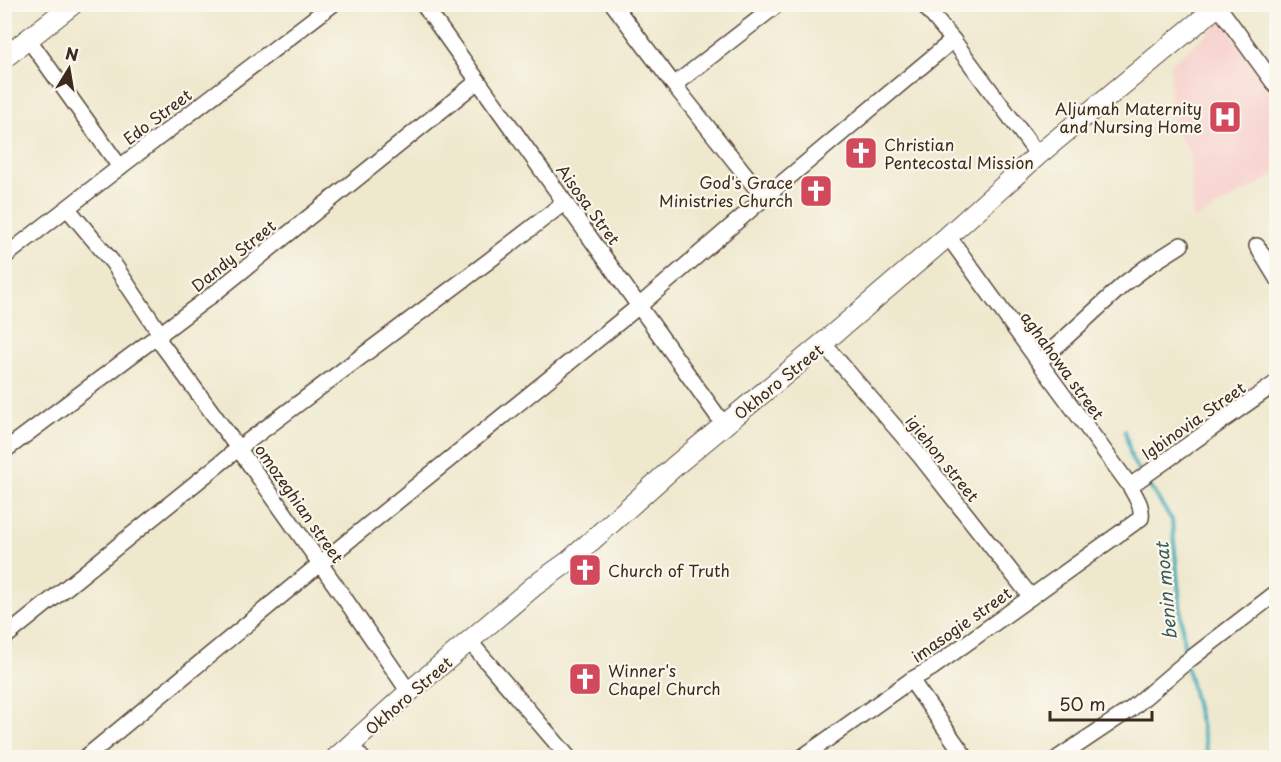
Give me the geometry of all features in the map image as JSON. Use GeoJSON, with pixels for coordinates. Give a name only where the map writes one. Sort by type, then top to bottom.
{"type":"FeatureCollection","features":[{"type":"Feature","properties":{"kind":"street"},"geometry":{"type":"LineString","coordinates":[[4,58],[74,4]]}},
{"type":"Feature","properties":{"kind":"street","name":"Edo Street"},"geometry":{"type":"LineString","coordinates":[[4,257],[333,4]]}},
{"type":"Feature","properties":{"kind":"street","name":"Aisosa Stret"},"geometry":{"type":"LineString","coordinates":[[423,4],[724,425]]}},
{"type":"Feature","properties":{"kind":"street"},"geometry":{"type":"LineString","coordinates":[[613,4],[764,198]]}},
{"type":"Feature","properties":{"kind":"street"},"geometry":{"type":"LineString","coordinates":[[674,85],[778,4]]}},
{"type":"Feature","properties":{"kind":"street"},"geometry":{"type":"LineString","coordinates":[[923,4],[953,40],[1038,155]]}},
{"type":"Feature","properties":{"kind":"street"},"geometry":{"type":"LineString","coordinates":[[1219,5],[1276,86]]}},
{"type":"Feature","properties":{"kind":"street","name":"Okhoro Street"},"geometry":{"type":"LineString","coordinates":[[349,754],[410,692],[534,586],[569,561],[676,465],[948,236],[1038,155],[1219,5]]}},
{"type":"Feature","properties":{"kind":"street"},"geometry":{"type":"LineString","coordinates":[[28,40],[120,167]]}},
{"type":"Feature","properties":{"kind":"street"},"geometry":{"type":"LineString","coordinates":[[85,758],[321,563],[639,306],[953,40]]}},
{"type":"Feature","properties":{"kind":"street","name":"Dandy Street"},"geometry":{"type":"LineString","coordinates":[[4,451],[226,284],[478,81]]}},
{"type":"Feature","properties":{"kind":"street"},"geometry":{"type":"LineString","coordinates":[[4,638],[239,448],[565,202]]}},
{"type":"Feature","properties":{"kind":"street","name":"omozeghian street"},"geometry":{"type":"LineString","coordinates":[[68,208],[113,263],[159,336],[410,692]]}},
{"type":"Feature","properties":{"kind":"street","name":"aghahowa street"},"geometry":{"type":"LineString","coordinates":[[948,236],[1130,486],[1142,512],[1141,518]]}},
{"type":"Feature","properties":{"kind":"street"},"geometry":{"type":"LineString","coordinates":[[1039,362],[1124,284],[1181,245]]}},
{"type":"Feature","properties":{"kind":"street"},"geometry":{"type":"LineString","coordinates":[[1257,246],[1276,277]]}},
{"type":"Feature","properties":{"kind":"street","name":"igiehon street"},"geometry":{"type":"LineString","coordinates":[[823,343],[920,456],[1031,597]]}},
{"type":"Feature","properties":{"kind":"street","name":"Igbinovia Street"},"geometry":{"type":"LineString","coordinates":[[1130,486],[1276,383]]}},
{"type":"Feature","properties":{"kind":"street","name":"imasogie street"},"geometry":{"type":"LineString","coordinates":[[801,758],[911,680],[932,668],[1141,518]]}},
{"type":"Feature","properties":{"kind":"street"},"geometry":{"type":"LineString","coordinates":[[1058,758],[1131,709],[1185,663],[1276,593]]}},
{"type":"Feature","properties":{"kind":"street"},"geometry":{"type":"LineString","coordinates":[[470,642],[569,758]]}},
{"type":"Feature","properties":{"kind":"street"},"geometry":{"type":"LineString","coordinates":[[911,680],[966,758]]}},
{"type":"Feature","properties":{"kind":"shaded area","name":"Aljumah Maternity and Nursing Home"},"geometry":{"type":"Polygon","coordinates":[[[1223,21],[1276,100],[1276,174],[1193,220],[1190,154],[1177,133],[1170,101],[1171,72],[1169,65],[1223,21]]]}},
{"type":"Feature","properties":{"kind":"waterway","name":"benin moat"},"geometry":{"type":"LineString","coordinates":[[1125,431],[1132,460],[1142,475]]}},
{"type":"Feature","properties":{"kind":"waterway","name":"benin moat"},"geometry":{"type":"LineString","coordinates":[[1146,481],[1172,520],[1185,657]]}},
{"type":"Feature","properties":{"kind":"waterway","name":"benin moat"},"geometry":{"type":"LineString","coordinates":[[1187,667],[1209,758]]}},
{"type":"Feature","properties":{"kind":"place","name":"Aljumah Maternity and Nursing Home"},"geometry":{"type":"Point","coordinates":[1225,117]}},
{"type":"Feature","properties":{"kind":"place","name":"Christian Pentecostal Mission"},"geometry":{"type":"Point","coordinates":[861,153]}},
{"type":"Feature","properties":{"kind":"place","name":"God's Grace Ministries Church"},"geometry":{"type":"Point","coordinates":[816,191]}},
{"type":"Feature","properties":{"kind":"place","name":"Church of Truth"},"geometry":{"type":"Point","coordinates":[585,570]}},
{"type":"Feature","properties":{"kind":"place","name":"Winner's Chapel Church"},"geometry":{"type":"Point","coordinates":[585,679]}}]}
